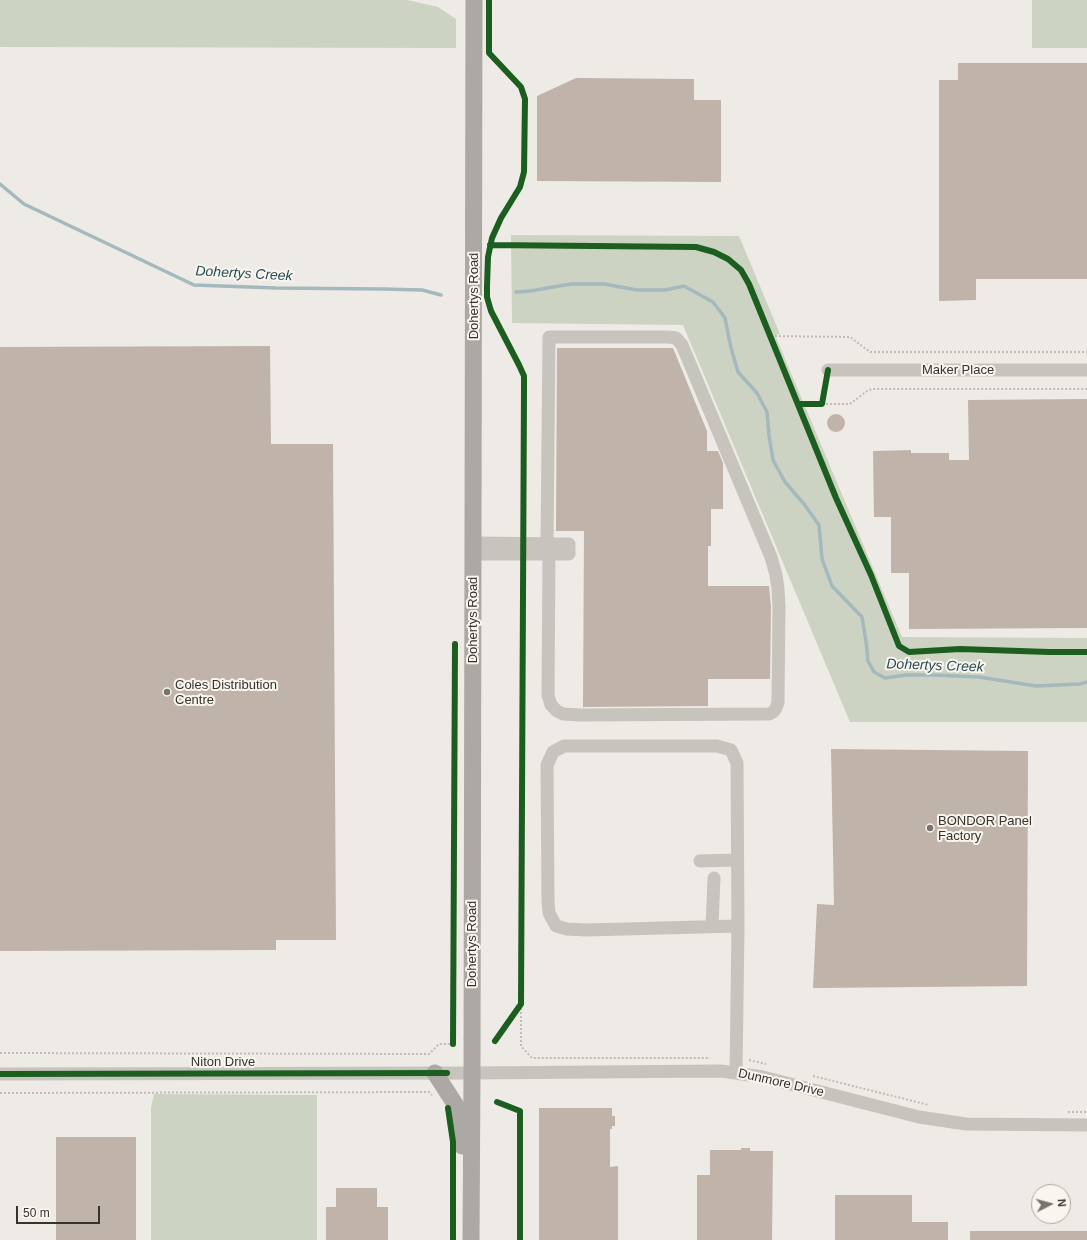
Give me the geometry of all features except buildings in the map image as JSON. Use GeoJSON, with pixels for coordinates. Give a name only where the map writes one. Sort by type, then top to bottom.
{"type":"FeatureCollection","features":[{"type":"Feature","properties":{"kind":"main road","name":"Dohertys Road"},"geometry":{"type":"LineString","coordinates":[[471,1240],[474,0]]}},
{"type":"Feature","properties":{"kind":"main road"},"geometry":{"type":"LineString","coordinates":[[435,1073],[455,1104],[462,1133],[461,1240]]}},
{"type":"Feature","properties":{"kind":"street"},"geometry":{"type":"LineString","coordinates":[[549,337],[676,338],[682,345],[771,557],[778,589],[777,708],[769,714],[579,715],[557,712],[551,705],[548,695],[548,549],[549,337]]}},
{"type":"Feature","properties":{"kind":"street","name":"Maker Place"},"geometry":{"type":"LineString","coordinates":[[828,370],[1087,370]]}},
{"type":"Feature","properties":{"kind":"street"},"geometry":{"type":"LineString","coordinates":[[473,549],[548,549]]}},
{"type":"Feature","properties":{"kind":"street"},"geometry":{"type":"LineString","coordinates":[[736,1073],[738,926],[737,763],[730,750],[717,746],[564,746],[553,752],[547,765],[548,902],[549,913],[556,926],[567,929],[586,930],[738,926]]}},
{"type":"Feature","properties":{"kind":"street"},"geometry":{"type":"LineString","coordinates":[[700,861],[737,860]]}},
{"type":"Feature","properties":{"kind":"street"},"geometry":{"type":"LineString","coordinates":[[712,926],[714,878]]}},
{"type":"Feature","properties":{"kind":"street","name":"Dunmore Drive"},"geometry":{"type":"LineString","coordinates":[[472,1073],[721,1071],[763,1077],[919,1117],[966,1124],[1087,1125]]}},
{"type":"Feature","properties":{"kind":"street","name":"Niton Drive"},"geometry":{"type":"LineString","coordinates":[[0,1074],[472,1073]]}},
{"type":"Feature","properties":{"kind":"path"},"geometry":{"type":"LineString","coordinates":[[768,330],[774,343]]}},
{"type":"Feature","properties":{"kind":"path"},"geometry":{"type":"LineString","coordinates":[[771,336],[850,337],[870,352],[1087,352]]}},
{"type":"Feature","properties":{"kind":"path"},"geometry":{"type":"LineString","coordinates":[[814,404],[850,404],[872,389],[1087,389]]}},
{"type":"Feature","properties":{"kind":"path"},"geometry":{"type":"LineString","coordinates":[[822,404],[823,397]]}},
{"type":"Feature","properties":{"kind":"path"},"geometry":{"type":"LineString","coordinates":[[512,1016],[521,1004],[521,996]]}},
{"type":"Feature","properties":{"kind":"path"},"geometry":{"type":"LineString","coordinates":[[0,1053],[430,1054],[439,1044],[453,1044],[453,1036]]}},
{"type":"Feature","properties":{"kind":"path"},"geometry":{"type":"LineString","coordinates":[[0,1093],[429,1092],[433,1096]]}},
{"type":"Feature","properties":{"kind":"green space"},"geometry":{"type":"Polygon","coordinates":[[[0,0],[407,0],[438,7],[456,19],[456,48],[0,47],[0,0]]]}},
{"type":"Feature","properties":{"kind":"green space"},"geometry":{"type":"Polygon","coordinates":[[[1032,0],[1087,0],[1087,48],[1032,48],[1032,0]]]}},
{"type":"Feature","properties":{"kind":"green space"},"geometry":{"type":"Polygon","coordinates":[[[511,235],[739,236],[780,334],[775,335],[902,637],[1087,638],[1087,722],[850,722],[683,325],[512,323],[511,235]]]}},
{"type":"Feature","properties":{"kind":"green space"},"geometry":{"type":"Polygon","coordinates":[[[154,1094],[317,1095],[317,1240],[151,1240],[151,1108],[154,1094]]]}},
{"type":"Feature","properties":{"kind":"waterway","name":"Dohertys Creek"},"geometry":{"type":"LineString","coordinates":[[0,184],[24,204],[194,285],[276,288],[422,290],[441,295]]}},
{"type":"Feature","properties":{"kind":"waterway","name":"Dohertys Creek"},"geometry":{"type":"LineString","coordinates":[[516,292],[571,284],[604,284],[637,290],[665,290],[684,286],[713,302],[725,318],[738,372],[757,393],[767,412],[773,460],[785,482],[804,504],[819,525],[822,559],[832,586],[862,617],[868,661],[874,672],[885,678],[906,675],[979,677],[1036,686],[1080,684],[1087,682]]}},
{"type":"Feature","properties":{"kind":"cycle path"},"geometry":{"type":"LineString","coordinates":[[489,0],[489,53],[521,87],[525,99],[524,172],[520,187],[501,218],[492,238],[488,257],[487,286],[487,297],[491,311],[524,376],[521,1004],[495,1041]]}},
{"type":"Feature","properties":{"kind":"cycle path"},"geometry":{"type":"LineString","coordinates":[[490,245],[696,247],[714,252],[728,259],[741,270],[749,284],[836,498],[871,575],[899,646],[909,652],[960,649],[1087,652]]}},
{"type":"Feature","properties":{"kind":"cycle path"},"geometry":{"type":"LineString","coordinates":[[798,404],[822,404],[828,370]]}},
{"type":"Feature","properties":{"kind":"cycle path"},"geometry":{"type":"LineString","coordinates":[[453,1044],[455,644]]}},
{"type":"Feature","properties":{"kind":"cycle path"},"geometry":{"type":"LineString","coordinates":[[0,1074],[447,1073]]}},
{"type":"Feature","properties":{"kind":"cycle path"},"geometry":{"type":"LineString","coordinates":[[497,1102],[520,1111],[520,1240]]}},
{"type":"Feature","properties":{"kind":"cycle path"},"geometry":{"type":"LineString","coordinates":[[448,1108],[453,1142],[453,1240]]}},
{"type":"Feature","properties":{"kind":"place","name":"Coles Distribution Centre"},"geometry":{"type":"Point","coordinates":[167,692]}},
{"type":"Feature","properties":{"kind":"place","name":"BONDOR Panel Factory"},"geometry":{"type":"Point","coordinates":[930,828]}}]}
